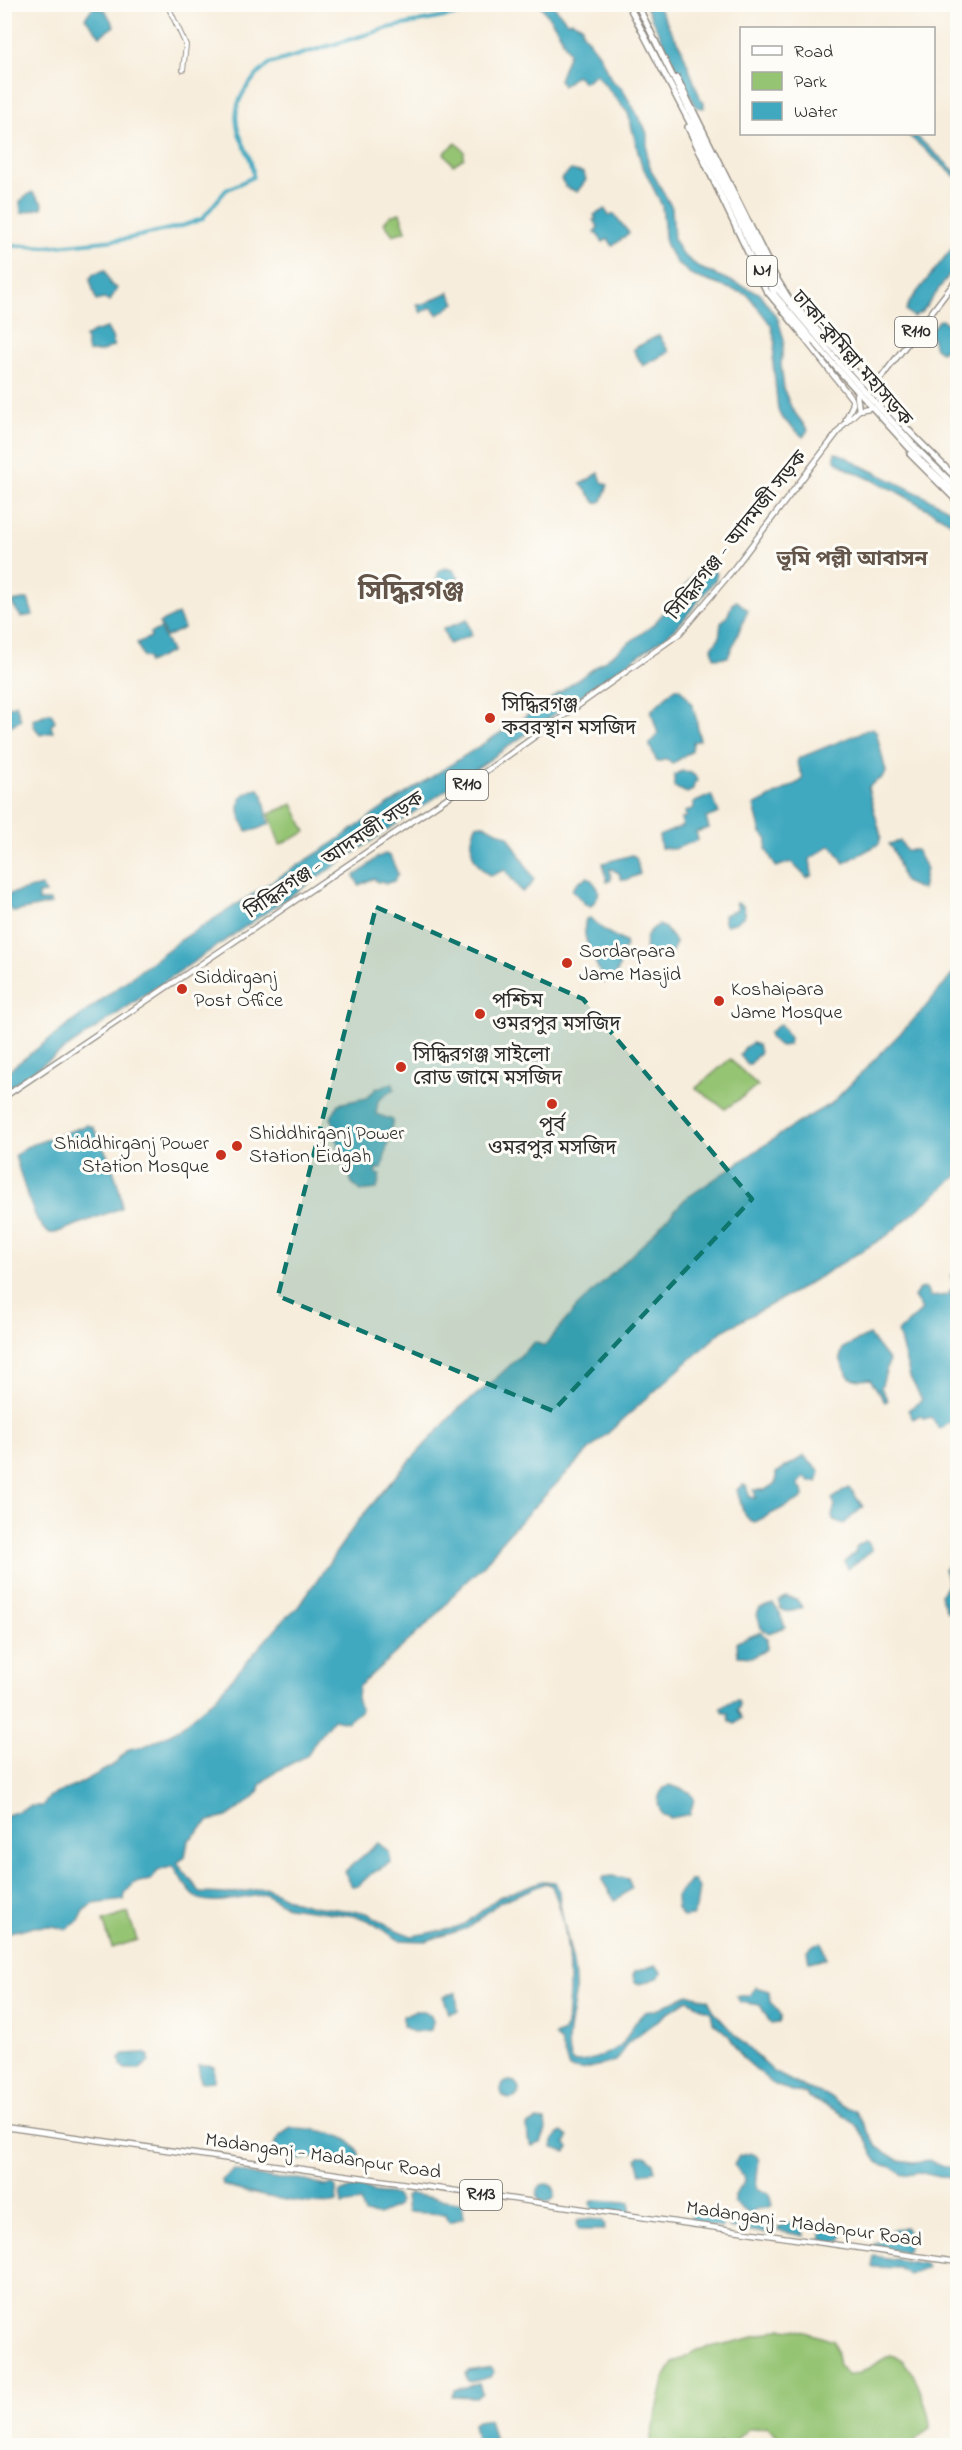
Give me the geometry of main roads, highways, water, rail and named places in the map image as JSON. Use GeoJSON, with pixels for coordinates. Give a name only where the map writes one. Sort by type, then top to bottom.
{"type":"FeatureCollection","features":[{"type":"Feature","properties":{"kind":"highway","name":"ঢাকা–কুমিল্লা মহাসড়ক"},"geometry":{"type":"LineString","coordinates":[[628,4],[779,301],[916,454],[957,495]]}},
{"type":"Feature","properties":{"kind":"highway","name":"ঢাকা–কুমিল্লা মহাসড়ক"},"geometry":{"type":"LineString","coordinates":[[637,4],[777,289],[798,318],[920,452],[957,489]]}},
{"type":"Feature","properties":{"kind":"highway"},"geometry":{"type":"LineString","coordinates":[[669,67],[685,92],[779,283],[808,322],[957,480]]}},
{"type":"Feature","properties":{"kind":"highway"},"geometry":{"type":"LineString","coordinates":[[663,71],[666,84],[732,214],[766,290],[801,334],[931,477],[957,501]]}},
{"type":"Feature","properties":{"kind":"main road","name":"R110"},"geometry":{"type":"LineString","coordinates":[[875,393],[876,386],[957,278]]}},
{"type":"Feature","properties":{"kind":"main road"},"geometry":{"type":"LineString","coordinates":[[801,334],[853,401],[844,424]]}},
{"type":"Feature","properties":{"kind":"main road"},"geometry":{"type":"LineString","coordinates":[[869,387],[876,386]]}},
{"type":"Feature","properties":{"kind":"main road"},"geometry":{"type":"LineString","coordinates":[[858,395],[860,410]]}},
{"type":"Feature","properties":{"kind":"main road","name":"সিদ্ধিরগঞ্জ - আদমজী সড়ক"},"geometry":{"type":"LineString","coordinates":[[4,1097],[472,781],[679,634],[728,576],[844,424],[860,410],[869,408]]}},
{"type":"Feature","properties":{"kind":"main road","name":"Madanganj - Madanpur Road"},"geometry":{"type":"LineString","coordinates":[[4,2127],[957,2262]]}},
{"type":"Feature","properties":{"kind":"water"},"geometry":{"type":"Polygon","coordinates":[[[540,5],[553,5],[567,22],[572,21],[582,26],[582,32],[599,54],[612,81],[621,87],[644,126],[647,134],[647,158],[672,208],[674,240],[682,254],[700,268],[759,293],[778,319],[784,340],[781,364],[784,390],[792,409],[808,430],[803,437],[781,417],[778,410],[773,362],[775,342],[771,325],[748,295],[693,276],[676,262],[666,245],[662,206],[641,163],[628,113],[596,74],[584,82],[576,75],[563,86],[559,80],[569,53],[556,27],[540,5]]]}},
{"type":"Feature","properties":{"kind":"water"},"geometry":{"type":"Polygon","coordinates":[[[645,5],[657,5],[682,50],[704,108],[696,107],[645,5]]]}},
{"type":"Feature","properties":{"kind":"water"},"geometry":{"type":"Polygon","coordinates":[[[93,7],[105,10],[114,26],[100,36],[85,18],[93,7]]]}},
{"type":"Feature","properties":{"kind":"water"},"geometry":{"type":"Polygon","coordinates":[[[908,135],[915,135],[957,173],[957,178],[908,135]]]}},
{"type":"Feature","properties":{"kind":"water"},"geometry":{"type":"Polygon","coordinates":[[[571,170],[584,173],[586,180],[577,192],[566,187],[561,179],[571,170]]]}},
{"type":"Feature","properties":{"kind":"water"},"geometry":{"type":"Polygon","coordinates":[[[32,192],[43,204],[42,208],[21,213],[20,201],[32,192]]]}},
{"type":"Feature","properties":{"kind":"water"},"geometry":{"type":"Polygon","coordinates":[[[605,209],[609,216],[614,214],[629,233],[613,246],[608,239],[603,242],[595,232],[598,226],[593,220],[596,219],[594,215],[605,209]]]}},
{"type":"Feature","properties":{"kind":"water"},"geometry":{"type":"Polygon","coordinates":[[[957,242],[957,264],[923,311],[913,317],[906,310],[910,301],[957,242]]]}},
{"type":"Feature","properties":{"kind":"water"},"geometry":{"type":"Polygon","coordinates":[[[105,270],[111,285],[117,288],[110,301],[103,299],[96,301],[90,279],[93,274],[105,270]]]}},
{"type":"Feature","properties":{"kind":"water"},"geometry":{"type":"Polygon","coordinates":[[[449,292],[455,303],[438,315],[431,307],[421,313],[417,304],[424,304],[449,292]]]}},
{"type":"Feature","properties":{"kind":"water"},"geometry":{"type":"Polygon","coordinates":[[[942,320],[950,327],[953,338],[952,345],[941,352],[935,348],[930,331],[938,321],[942,320]]]}},
{"type":"Feature","properties":{"kind":"water"},"geometry":{"type":"Polygon","coordinates":[[[107,328],[114,346],[100,352],[88,352],[85,337],[107,328]]]}},
{"type":"Feature","properties":{"kind":"water"},"geometry":{"type":"Polygon","coordinates":[[[659,335],[669,352],[643,366],[633,349],[659,335]]]}},
{"type":"Feature","properties":{"kind":"water"},"geometry":{"type":"Polygon","coordinates":[[[835,453],[957,514],[957,526],[896,491],[846,468],[835,460],[835,453]]]}},
{"type":"Feature","properties":{"kind":"water"},"geometry":{"type":"Polygon","coordinates":[[[599,473],[602,482],[608,485],[602,501],[596,503],[581,484],[599,473]]]}},
{"type":"Feature","properties":{"kind":"water"},"geometry":{"type":"Polygon","coordinates":[[[706,566],[717,573],[715,580],[669,634],[436,797],[5,1090],[5,1073],[179,941],[522,719],[653,625],[696,571],[706,566]]]}},
{"type":"Feature","properties":{"kind":"water"},"geometry":{"type":"Polygon","coordinates":[[[445,568],[453,570],[459,578],[444,585],[436,581],[439,571],[445,568]]]}},
{"type":"Feature","properties":{"kind":"water"},"geometry":{"type":"Polygon","coordinates":[[[28,599],[33,615],[21,617],[11,602],[28,599]]]}},
{"type":"Feature","properties":{"kind":"water"},"geometry":{"type":"Polygon","coordinates":[[[737,601],[748,610],[728,657],[714,658],[712,647],[719,638],[721,623],[728,615],[732,604],[737,601]]]}},
{"type":"Feature","properties":{"kind":"water"},"geometry":{"type":"Polygon","coordinates":[[[178,614],[184,628],[166,637],[159,623],[178,614]]]}},
{"type":"Feature","properties":{"kind":"water"},"geometry":{"type":"Polygon","coordinates":[[[467,620],[472,635],[449,644],[443,629],[467,620]]]}},
{"type":"Feature","properties":{"kind":"water"},"geometry":{"type":"Polygon","coordinates":[[[160,629],[171,652],[148,663],[148,658],[143,657],[137,643],[151,637],[150,633],[160,629]]]}},
{"type":"Feature","properties":{"kind":"water"},"geometry":{"type":"Polygon","coordinates":[[[675,688],[679,688],[685,694],[692,706],[700,740],[693,742],[692,751],[672,764],[667,759],[657,762],[649,744],[658,734],[651,711],[675,688]]]}},
{"type":"Feature","properties":{"kind":"water"},"geometry":{"type":"Polygon","coordinates":[[[16,704],[21,720],[5,729],[5,709],[16,704]]]}},
{"type":"Feature","properties":{"kind":"water"},"geometry":{"type":"Polygon","coordinates":[[[51,713],[55,721],[51,726],[53,732],[40,735],[33,720],[51,713]]]}},
{"type":"Feature","properties":{"kind":"water"},"geometry":{"type":"Polygon","coordinates":[[[872,728],[876,731],[886,772],[868,788],[881,836],[879,844],[844,863],[833,847],[829,846],[810,859],[812,875],[807,878],[791,862],[776,867],[766,849],[767,838],[761,833],[754,806],[801,781],[803,777],[797,762],[799,758],[872,728]]]}},
{"type":"Feature","properties":{"kind":"water"},"geometry":{"type":"Polygon","coordinates":[[[682,771],[692,773],[697,781],[694,783],[693,790],[687,793],[674,787],[674,775],[682,771]]]}},
{"type":"Feature","properties":{"kind":"water"},"geometry":{"type":"Polygon","coordinates":[[[259,789],[263,795],[269,824],[247,831],[239,804],[245,795],[259,789]]]}},
{"type":"Feature","properties":{"kind":"water"},"geometry":{"type":"Polygon","coordinates":[[[711,795],[719,813],[706,818],[709,828],[696,832],[698,840],[674,849],[661,848],[659,836],[683,826],[681,819],[686,817],[685,812],[694,808],[693,803],[711,795]]]}},
{"type":"Feature","properties":{"kind":"water"},"geometry":{"type":"Polygon","coordinates":[[[482,824],[508,836],[534,879],[531,885],[522,892],[505,870],[490,876],[475,859],[471,847],[473,833],[476,825],[482,824]]]}},
{"type":"Feature","properties":{"kind":"water"},"geometry":{"type":"Polygon","coordinates":[[[900,841],[906,850],[916,850],[926,868],[922,890],[904,882],[895,854],[889,844],[900,841]]]}},
{"type":"Feature","properties":{"kind":"water"},"geometry":{"type":"Polygon","coordinates":[[[385,854],[390,856],[398,874],[394,881],[385,884],[382,881],[377,882],[374,878],[359,885],[354,876],[376,858],[385,854]]]}},
{"type":"Feature","properties":{"kind":"water"},"geometry":{"type":"Polygon","coordinates":[[[632,855],[636,857],[640,874],[626,880],[621,879],[619,873],[610,868],[611,880],[607,882],[603,863],[632,855]]]}},
{"type":"Feature","properties":{"kind":"water"},"geometry":{"type":"Polygon","coordinates":[[[588,877],[598,890],[597,897],[591,906],[586,905],[572,890],[579,881],[588,877]]]}},
{"type":"Feature","properties":{"kind":"water"},"geometry":{"type":"Polygon","coordinates":[[[41,886],[46,893],[38,894],[38,901],[50,901],[51,904],[14,912],[7,907],[5,895],[41,886]]]}},
{"type":"Feature","properties":{"kind":"water"},"geometry":{"type":"Polygon","coordinates":[[[736,903],[743,906],[745,915],[737,922],[727,925],[724,922],[724,915],[738,909],[736,903]]]}},
{"type":"Feature","properties":{"kind":"water"},"geometry":{"type":"Polygon","coordinates":[[[590,918],[605,931],[625,942],[626,947],[619,955],[620,964],[617,972],[603,983],[585,936],[586,919],[590,918]]]}},
{"type":"Feature","properties":{"kind":"water"},"geometry":{"type":"Polygon","coordinates":[[[659,925],[665,928],[676,943],[670,955],[661,956],[654,961],[646,953],[645,944],[651,930],[659,925]]]}},
{"type":"Feature","properties":{"kind":"water"},"geometry":{"type":"Polygon","coordinates":[[[957,969],[957,1176],[888,1235],[796,1291],[722,1331],[589,1450],[504,1538],[485,1564],[462,1585],[434,1618],[358,1687],[357,1698],[361,1710],[347,1722],[333,1719],[314,1743],[308,1755],[277,1771],[260,1785],[258,1793],[251,1800],[227,1817],[209,1821],[188,1841],[185,1857],[177,1863],[201,1893],[228,1894],[267,1888],[291,1900],[312,1906],[367,1913],[396,1930],[412,1936],[465,1924],[499,1897],[542,1881],[555,1882],[559,1890],[563,1919],[552,1886],[546,1883],[500,1902],[468,1928],[425,1941],[399,1940],[368,1920],[355,1916],[287,1907],[266,1894],[220,1901],[202,1900],[189,1890],[173,1866],[158,1871],[150,1880],[134,1883],[125,1893],[124,1900],[93,1904],[85,1909],[79,1921],[66,1929],[52,1926],[31,1927],[5,1933],[5,1816],[31,1806],[42,1806],[50,1796],[77,1785],[112,1766],[129,1749],[145,1746],[176,1731],[216,1697],[284,1619],[298,1607],[358,1521],[457,1410],[491,1383],[535,1342],[544,1346],[577,1307],[645,1242],[685,1199],[796,1124],[832,1103],[922,1011],[957,969]]]}},
{"type":"Feature","properties":{"kind":"water"},"geometry":{"type":"Polygon","coordinates":[[[780,1024],[790,1038],[789,1045],[780,1046],[771,1039],[769,1033],[780,1024]]]}},
{"type":"Feature","properties":{"kind":"water"},"geometry":{"type":"Polygon","coordinates":[[[752,1043],[758,1045],[760,1052],[750,1064],[747,1064],[740,1055],[745,1047],[752,1043]]]}},
{"type":"Feature","properties":{"kind":"water"},"geometry":{"type":"Polygon","coordinates":[[[393,1083],[394,1089],[378,1101],[376,1114],[393,1120],[382,1169],[377,1169],[376,1173],[380,1175],[377,1189],[361,1191],[352,1183],[335,1135],[338,1131],[331,1118],[338,1104],[366,1098],[377,1088],[393,1083]]]}},
{"type":"Feature","properties":{"kind":"water"},"geometry":{"type":"Polygon","coordinates":[[[87,1125],[93,1127],[112,1167],[119,1190],[121,1208],[56,1233],[50,1233],[40,1225],[36,1217],[15,1156],[26,1147],[87,1125]]]}},
{"type":"Feature","properties":{"kind":"water"},"geometry":{"type":"Polygon","coordinates":[[[957,1272],[957,1419],[939,1429],[931,1417],[924,1419],[920,1415],[913,1419],[908,1410],[922,1400],[910,1377],[898,1332],[922,1310],[914,1297],[919,1289],[926,1288],[931,1297],[947,1295],[954,1286],[951,1276],[957,1272]]]}},
{"type":"Feature","properties":{"kind":"water"},"geometry":{"type":"Polygon","coordinates":[[[869,1335],[889,1361],[881,1388],[888,1400],[885,1402],[870,1379],[857,1380],[850,1377],[840,1358],[843,1348],[869,1335]]]}},
{"type":"Feature","properties":{"kind":"water"},"geometry":{"type":"Polygon","coordinates":[[[804,1456],[820,1472],[817,1482],[810,1482],[805,1477],[798,1484],[804,1494],[801,1499],[755,1522],[747,1518],[737,1490],[742,1485],[746,1485],[750,1497],[756,1498],[754,1490],[765,1490],[776,1483],[776,1473],[804,1456]]]}},
{"type":"Feature","properties":{"kind":"water"},"geometry":{"type":"Polygon","coordinates":[[[848,1488],[863,1507],[844,1524],[833,1520],[835,1505],[832,1499],[848,1488]]]}},
{"type":"Feature","properties":{"kind":"water"},"geometry":{"type":"Polygon","coordinates":[[[865,1541],[872,1550],[848,1569],[845,1561],[855,1553],[857,1546],[865,1541]]]}},
{"type":"Feature","properties":{"kind":"water"},"geometry":{"type":"Polygon","coordinates":[[[957,1559],[957,1606],[947,1612],[940,1595],[947,1583],[944,1569],[957,1559]]]}},
{"type":"Feature","properties":{"kind":"water"},"geometry":{"type":"Polygon","coordinates":[[[786,1597],[797,1600],[802,1607],[784,1611],[779,1601],[786,1597]]]}},
{"type":"Feature","properties":{"kind":"water"},"geometry":{"type":"Polygon","coordinates":[[[773,1604],[780,1613],[785,1627],[769,1633],[761,1628],[757,1614],[760,1608],[773,1604]]]}},
{"type":"Feature","properties":{"kind":"water"},"geometry":{"type":"Polygon","coordinates":[[[761,1632],[767,1638],[767,1649],[753,1657],[738,1656],[737,1642],[761,1632]]]}},
{"type":"Feature","properties":{"kind":"water"},"geometry":{"type":"Polygon","coordinates":[[[738,1700],[740,1706],[737,1710],[742,1718],[735,1724],[729,1721],[729,1713],[724,1713],[721,1708],[738,1700]]]}},
{"type":"Feature","properties":{"kind":"water"},"geometry":{"type":"Polygon","coordinates":[[[670,1785],[690,1792],[694,1799],[690,1814],[671,1818],[660,1811],[658,1802],[660,1794],[670,1785]]]}},
{"type":"Feature","properties":{"kind":"water"},"geometry":{"type":"Polygon","coordinates":[[[378,1843],[389,1852],[391,1862],[371,1874],[358,1886],[352,1886],[344,1872],[378,1843]]]}},
{"type":"Feature","properties":{"kind":"water"},"geometry":{"type":"Polygon","coordinates":[[[604,1877],[628,1879],[632,1888],[615,1901],[602,1880],[604,1877]]]}},
{"type":"Feature","properties":{"kind":"water"},"geometry":{"type":"Polygon","coordinates":[[[690,1881],[694,1881],[699,1887],[696,1909],[692,1916],[683,1917],[677,1909],[676,1897],[690,1881]]]}},
{"type":"Feature","properties":{"kind":"water"},"geometry":{"type":"Polygon","coordinates":[[[563,1921],[575,1981],[568,2040],[568,2049],[573,2062],[596,2058],[612,2051],[624,2041],[645,2012],[656,2010],[688,1994],[708,2000],[715,2013],[736,2036],[774,2072],[855,2110],[877,2147],[899,2161],[914,2163],[930,2161],[957,2170],[957,2178],[918,2172],[903,2175],[892,2167],[880,2164],[864,2136],[852,2121],[808,2097],[806,2093],[774,2085],[742,2057],[729,2036],[713,2022],[711,2012],[688,2000],[630,2041],[616,2061],[582,2070],[569,2068],[560,2042],[554,2036],[564,2032],[567,2024],[569,1971],[563,1921]]]}},
{"type":"Feature","properties":{"kind":"water"},"geometry":{"type":"Polygon","coordinates":[[[822,1943],[826,1958],[809,1962],[807,1950],[815,1944],[822,1943]]]}},
{"type":"Feature","properties":{"kind":"water"},"geometry":{"type":"Polygon","coordinates":[[[656,1965],[661,1972],[658,1978],[640,1984],[635,1982],[634,1972],[656,1965]]]}},
{"type":"Feature","properties":{"kind":"water"},"geometry":{"type":"Polygon","coordinates":[[[755,1987],[769,1991],[770,2002],[780,2013],[779,2023],[771,2024],[760,2005],[740,2002],[737,1996],[749,1996],[755,1987]]]}},
{"type":"Feature","properties":{"kind":"water"},"geometry":{"type":"Polygon","coordinates":[[[456,1992],[458,2011],[449,2013],[443,1996],[456,1992]]]}},
{"type":"Feature","properties":{"kind":"water"},"geometry":{"type":"Polygon","coordinates":[[[414,2011],[424,2011],[431,2015],[433,2021],[431,2030],[413,2032],[403,2026],[403,2016],[414,2011]]]}},
{"type":"Feature","properties":{"kind":"water"},"geometry":{"type":"Polygon","coordinates":[[[144,2053],[149,2056],[149,2062],[140,2069],[125,2069],[121,2065],[120,2058],[124,2054],[144,2053]]]}},
{"type":"Feature","properties":{"kind":"water"},"geometry":{"type":"Polygon","coordinates":[[[198,2065],[214,2067],[214,2081],[201,2082],[198,2065]]]}},
{"type":"Feature","properties":{"kind":"water"},"geometry":{"type":"Polygon","coordinates":[[[510,2081],[516,2084],[519,2090],[516,2096],[510,2099],[504,2096],[501,2090],[504,2084],[510,2081]]]}},
{"type":"Feature","properties":{"kind":"water"},"geometry":{"type":"Polygon","coordinates":[[[537,2120],[545,2121],[546,2130],[541,2143],[532,2146],[528,2139],[527,2125],[537,2120]]]}},
{"type":"Feature","properties":{"kind":"water"},"geometry":{"type":"Polygon","coordinates":[[[291,2128],[312,2129],[348,2140],[356,2147],[359,2157],[357,2168],[346,2169],[337,2166],[333,2158],[328,2157],[297,2160],[277,2157],[274,2148],[276,2140],[291,2128]]]}},
{"type":"Feature","properties":{"kind":"water"},"geometry":{"type":"Polygon","coordinates":[[[562,2132],[568,2137],[566,2144],[569,2148],[566,2152],[553,2148],[554,2138],[562,2132]]]}},
{"type":"Feature","properties":{"kind":"water"},"geometry":{"type":"Polygon","coordinates":[[[751,2153],[759,2159],[756,2188],[769,2194],[772,2205],[756,2209],[749,2214],[734,2202],[734,2195],[745,2182],[744,2176],[734,2165],[739,2156],[751,2153]]]}},
{"type":"Feature","properties":{"kind":"water"},"geometry":{"type":"Polygon","coordinates":[[[639,2156],[646,2156],[653,2163],[655,2171],[641,2173],[637,2159],[639,2156]]]}},
{"type":"Feature","properties":{"kind":"water"},"geometry":{"type":"Polygon","coordinates":[[[234,2170],[272,2179],[299,2179],[324,2186],[333,2185],[336,2188],[337,2202],[313,2203],[280,2199],[223,2185],[222,2180],[234,2170]]]}},
{"type":"Feature","properties":{"kind":"water"},"geometry":{"type":"Polygon","coordinates":[[[546,2184],[552,2187],[555,2193],[552,2199],[546,2202],[540,2199],[537,2193],[540,2187],[546,2184]]]}},
{"type":"Feature","properties":{"kind":"water"},"geometry":{"type":"Polygon","coordinates":[[[359,2185],[374,2193],[395,2195],[399,2201],[398,2206],[379,2215],[365,2214],[360,2202],[342,2205],[340,2193],[359,2185]]]}},
{"type":"Feature","properties":{"kind":"water"},"geometry":{"type":"Polygon","coordinates":[[[410,2194],[462,2203],[464,2218],[449,2222],[446,2214],[407,2212],[405,2197],[410,2194]]]}},
{"type":"Feature","properties":{"kind":"water"},"geometry":{"type":"Polygon","coordinates":[[[595,2200],[628,2202],[630,2203],[630,2214],[593,2210],[590,2203],[595,2200]]]}},
{"type":"Feature","properties":{"kind":"water"},"geometry":{"type":"Polygon","coordinates":[[[696,2210],[722,2214],[723,2226],[721,2228],[690,2223],[692,2212],[696,2210]]]}},
{"type":"Feature","properties":{"kind":"water"},"geometry":{"type":"Polygon","coordinates":[[[729,2218],[772,2224],[775,2228],[773,2234],[729,2228],[729,2218]]]}},
{"type":"Feature","properties":{"kind":"water"},"geometry":{"type":"Polygon","coordinates":[[[578,2220],[602,2220],[605,2225],[604,2230],[579,2230],[576,2224],[578,2220]]]}},
{"type":"Feature","properties":{"kind":"water"},"geometry":{"type":"Polygon","coordinates":[[[787,2223],[797,2224],[803,2230],[804,2236],[778,2231],[779,2227],[787,2223]]]}},
{"type":"Feature","properties":{"kind":"water"},"geometry":{"type":"Polygon","coordinates":[[[832,2226],[843,2233],[841,2241],[833,2243],[821,2239],[821,2230],[832,2226]]]}},
{"type":"Feature","properties":{"kind":"water"},"geometry":{"type":"Polygon","coordinates":[[[905,2227],[908,2239],[905,2252],[874,2249],[874,2243],[888,2236],[890,2231],[905,2227]]]}},
{"type":"Feature","properties":{"kind":"water"},"geometry":{"type":"Polygon","coordinates":[[[874,2256],[925,2264],[927,2268],[909,2275],[899,2268],[872,2267],[874,2256]]]}},
{"type":"Feature","properties":{"kind":"water"},"geometry":{"type":"Polygon","coordinates":[[[491,2367],[494,2372],[490,2377],[471,2382],[468,2380],[466,2373],[468,2371],[491,2367]]]}},
{"type":"Feature","properties":{"kind":"water"},"geometry":{"type":"Polygon","coordinates":[[[479,2384],[482,2392],[476,2397],[452,2396],[454,2390],[479,2384]]]}},
{"type":"Feature","properties":{"kind":"water"},"geometry":{"type":"Polygon","coordinates":[[[489,2419],[496,2445],[477,2445],[473,2424],[489,2419]]]}},
{"type":"Feature","properties":{"kind":"waterway"},"geometry":{"type":"LineString","coordinates":[[4,245],[47,247],[126,239],[202,219],[226,190],[253,177],[250,160],[239,133],[237,113],[242,94],[269,64],[388,28],[469,12],[482,4]]}},
{"type":"Feature","properties":{"kind":"place","name":"সিদ্ধিরগঞ্জ কবরস্থান মসজিদ"},"geometry":{"type":"Point","coordinates":[490,718]}},
{"type":"Feature","properties":{"kind":"place","name":"Sordarpara Jame Masjid"},"geometry":{"type":"Point","coordinates":[567,963]}},
{"type":"Feature","properties":{"kind":"place","name":"Siddirganj Post Office"},"geometry":{"type":"Point","coordinates":[182,989]}},
{"type":"Feature","properties":{"kind":"place","name":"Koshaipara Jame Mosque"},"geometry":{"type":"Point","coordinates":[719,1001]}},
{"type":"Feature","properties":{"kind":"place","name":"পশ্চিম ওমরপুর মসজিদ"},"geometry":{"type":"Point","coordinates":[480,1014]}},
{"type":"Feature","properties":{"kind":"place","name":"সিদ্ধিরগঞ্জ সাইলো রোড জামে মসজিদ"},"geometry":{"type":"Point","coordinates":[401,1067]}},
{"type":"Feature","properties":{"kind":"place","name":"পূর্ব ওমরপুর মসজিদ"},"geometry":{"type":"Point","coordinates":[552,1104]}},
{"type":"Feature","properties":{"kind":"place","name":"Shiddhirganj Power Station Eidgah"},"geometry":{"type":"Point","coordinates":[237,1146]}},
{"type":"Feature","properties":{"kind":"place","name":"Shiddhirganj Power Station Mosque"},"geometry":{"type":"Point","coordinates":[221,1155]}},
{"type":"Feature","properties":{"kind":"district","name":"ভূমি পল্লী আবাসন"},"geometry":{"type":"Point","coordinates":[852,560]}},
{"type":"Feature","properties":{"kind":"district","name":"সিদ্ধিরগঞ্জ"},"geometry":{"type":"Point","coordinates":[411,593]}}]}
